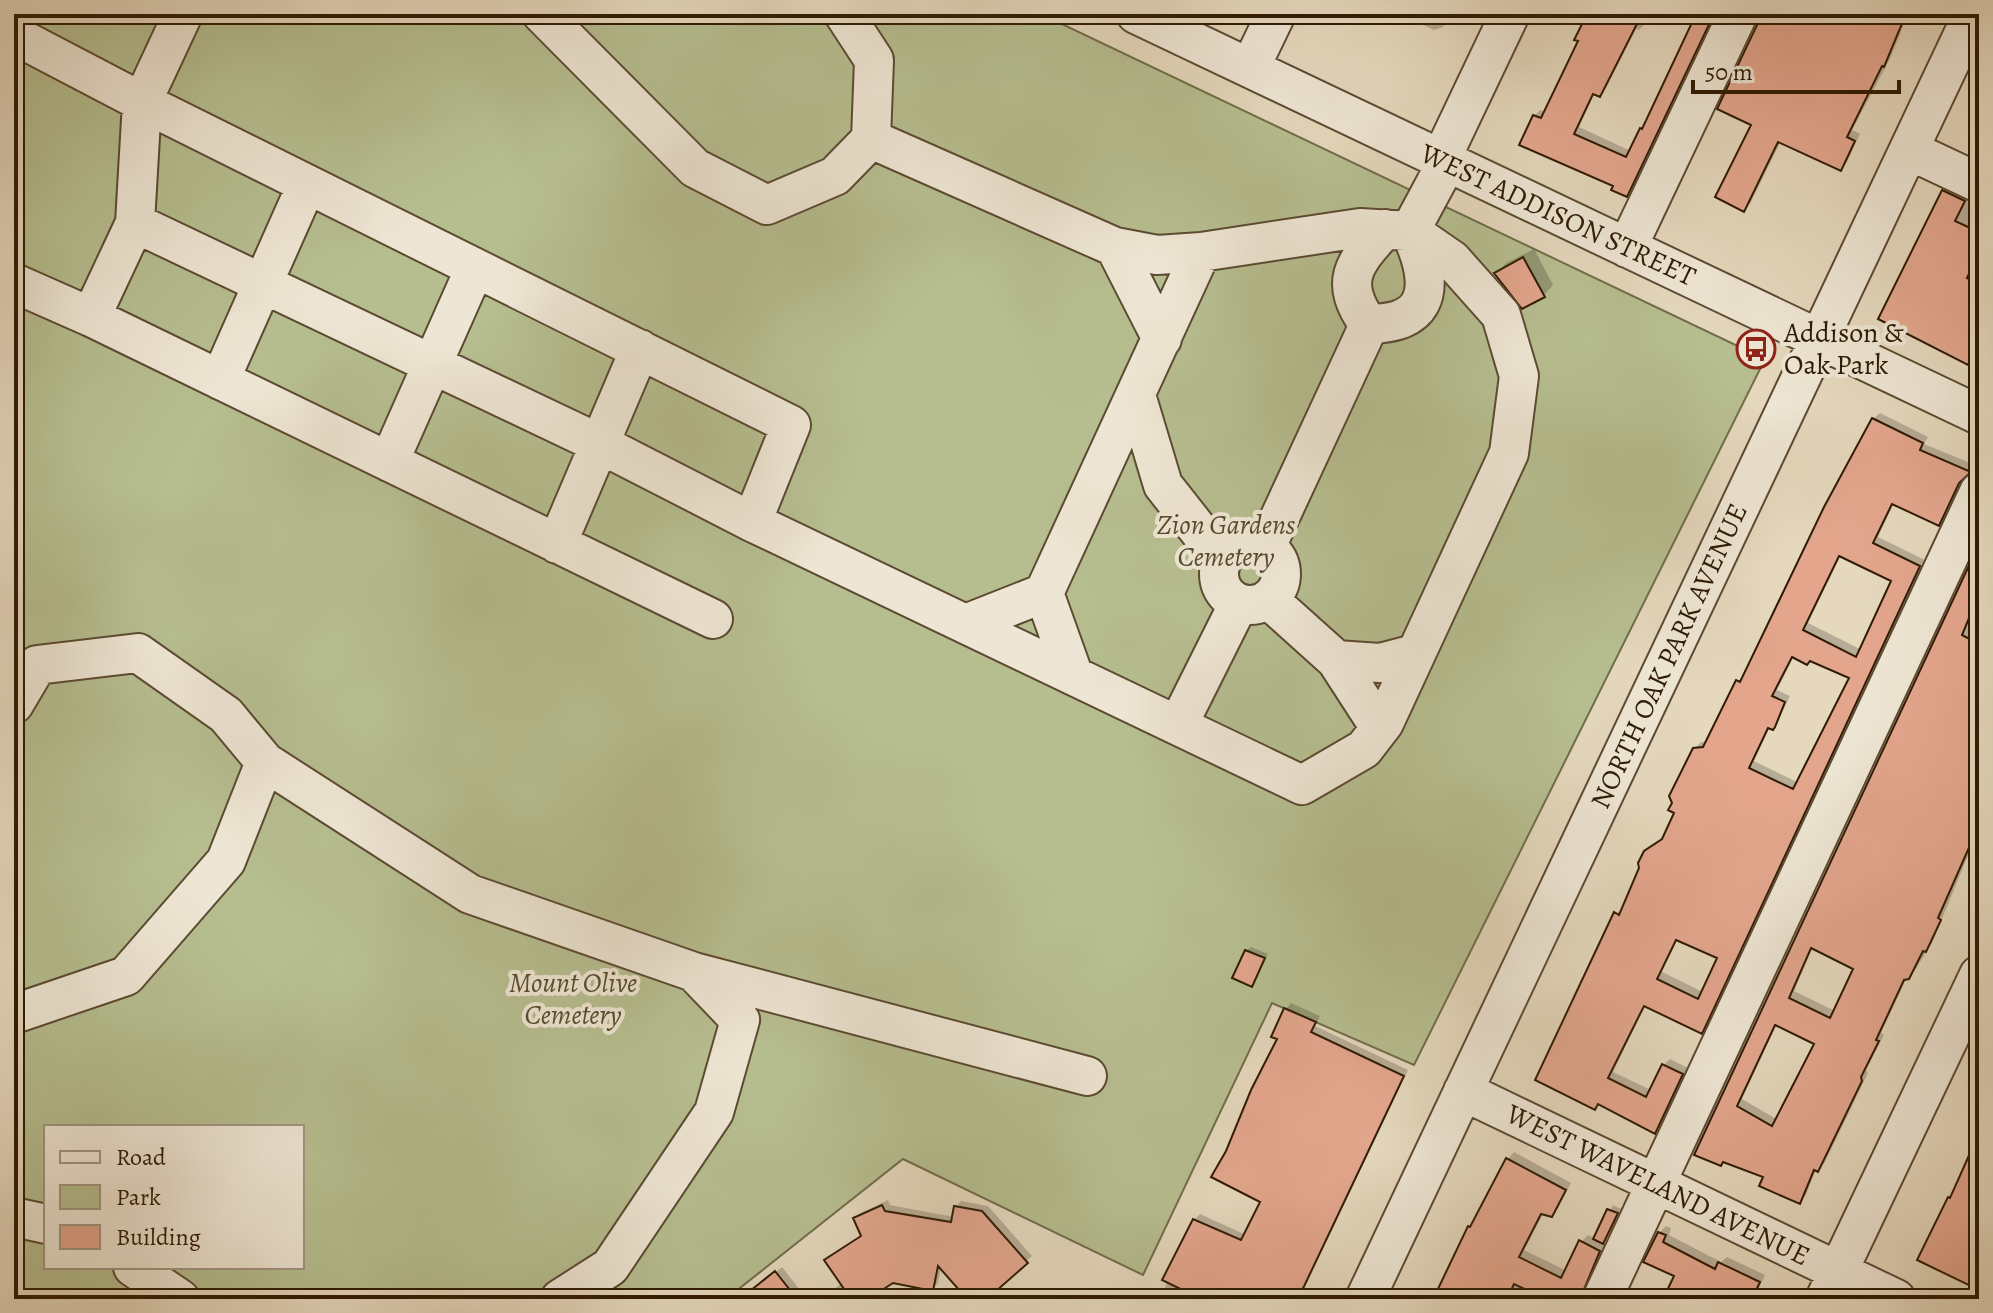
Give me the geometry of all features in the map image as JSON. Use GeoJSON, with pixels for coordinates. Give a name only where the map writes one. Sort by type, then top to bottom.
{"type":"FeatureCollection","features":[{"type":"Feature","properties":{"kind":"street"},"geometry":{"type":"LineString","coordinates":[[91,317],[135,223],[142,102],[183,14]]}},
{"type":"Feature","properties":{"kind":"street"},"geometry":{"type":"LineString","coordinates":[[542,14],[695,168],[767,205],[835,176],[871,139],[874,60],[844,14]]}},
{"type":"Feature","properties":{"kind":"street","name":"WEST ADDISON STREET"},"geometry":{"type":"LineString","coordinates":[[1136,14],[1979,415]]}},
{"type":"Feature","properties":{"kind":"street"},"geometry":{"type":"LineString","coordinates":[[1250,68],[1276,14]]}},
{"type":"Feature","properties":{"kind":"street"},"geometry":{"type":"LineString","coordinates":[[1369,325],[1355,304],[1353,278],[1359,258],[1398,230],[1444,161],[1510,14]]}},
{"type":"Feature","properties":{"kind":"street"},"geometry":{"type":"LineString","coordinates":[[1627,248],[1738,14]]}},
{"type":"Feature","properties":{"kind":"street","name":"NORTH OAK PARK AVENUE"},"geometry":{"type":"LineString","coordinates":[[1365,1299],[1973,14]]}},
{"type":"Feature","properties":{"kind":"street"},"geometry":{"type":"LineString","coordinates":[[14,35],[142,102],[791,425],[752,522]]}},
{"type":"Feature","properties":{"kind":"street"},"geometry":{"type":"LineString","coordinates":[[135,223],[600,444],[752,522],[1302,785],[1364,749],[1380,728],[1509,453],[1519,376],[1501,315],[1452,260],[1398,230],[1360,228],[1201,252],[1157,255],[1115,247],[871,139]]}},
{"type":"Feature","properties":{"kind":"street"},"geometry":{"type":"LineString","coordinates":[[1909,150],[1979,183]]}},
{"type":"Feature","properties":{"kind":"street"},"geometry":{"type":"LineString","coordinates":[[220,380],[307,184]]}},
{"type":"Feature","properties":{"kind":"street"},"geometry":{"type":"LineString","coordinates":[[1369,325],[1402,319],[1421,303],[1426,280],[1421,253],[1398,230]]}},
{"type":"Feature","properties":{"kind":"street"},"geometry":{"type":"LineString","coordinates":[[1115,247],[1162,339]]}},
{"type":"Feature","properties":{"kind":"street"},"geometry":{"type":"LineString","coordinates":[[968,623],[1044,593],[1201,252]]}},
{"type":"Feature","properties":{"kind":"street"},"geometry":{"type":"LineString","coordinates":[[389,462],[475,268]]}},
{"type":"Feature","properties":{"kind":"street"},"geometry":{"type":"LineString","coordinates":[[14,283],[91,317],[713,619]]}},
{"type":"Feature","properties":{"kind":"street"},"geometry":{"type":"LineString","coordinates":[[1266,547],[1369,325]]}},
{"type":"Feature","properties":{"kind":"street"},"geometry":{"type":"LineString","coordinates":[[557,544],[640,349]]}},
{"type":"Feature","properties":{"kind":"street"},"geometry":{"type":"LineString","coordinates":[[1136,395],[1163,485],[1222,560]]}},
{"type":"Feature","properties":{"kind":"street"},"geometry":{"type":"LineString","coordinates":[[1602,1299],[1979,492]]}},
{"type":"Feature","properties":{"kind":"street"},"geometry":{"type":"LineString","coordinates":[[1178,725],[1253,601],[1275,592],[1281,572],[1274,554],[1256,543],[1236,546],[1222,560],[1219,581],[1230,598],[1253,601],[1336,660],[1380,728]]}},
{"type":"Feature","properties":{"kind":"street"},"geometry":{"type":"LineString","coordinates":[[1044,593],[1073,674]]}},
{"type":"Feature","properties":{"kind":"street"},"geometry":{"type":"LineString","coordinates":[[14,704],[37,665],[138,653],[226,715],[265,762],[470,894],[694,972],[1087,1076]]}},
{"type":"Feature","properties":{"kind":"street"},"geometry":{"type":"LineString","coordinates":[[1336,660],[1380,663],[1414,654]]}},
{"type":"Feature","properties":{"kind":"street"},"geometry":{"type":"LineString","coordinates":[[14,1014],[126,976],[226,861],[265,762]]}},
{"type":"Feature","properties":{"kind":"street"},"geometry":{"type":"LineString","coordinates":[[560,1299],[610,1267],[714,1112],[740,1020],[694,972]]}},
{"type":"Feature","properties":{"kind":"street"},"geometry":{"type":"LineString","coordinates":[[1832,1285],[1979,975]]}},
{"type":"Feature","properties":{"kind":"street","name":"WEST WAVELAND AVENUE"},"geometry":{"type":"LineString","coordinates":[[1463,1091],[1657,1184],[1832,1285],[1896,1299]]}},
{"type":"Feature","properties":{"kind":"street"},"geometry":{"type":"LineString","coordinates":[[14,1217],[44,1224]]}},
{"type":"Feature","properties":{"kind":"street"},"geometry":{"type":"LineString","coordinates":[[136,1269],[180,1299]]}},
{"type":"Feature","properties":{"kind":"green space","name":"Zion Gardens Cemetery"},"geometry":{"type":"Polygon","coordinates":[[[14,14],[1041,14],[1765,359],[1414,1065],[1272,1003],[1143,1275],[903,1159],[726,1299],[14,1299],[14,14]]]}},
{"type":"Feature","properties":{"kind":"building"},"geometry":{"type":"Polygon","coordinates":[[[1587,14],[1642,14],[1600,97],[1593,94],[1574,134],[1626,157],[1696,14],[1714,14],[1627,197],[1611,190],[1613,186],[1519,145],[1533,115],[1541,118],[1578,41],[1574,40],[1587,14]]]}},
{"type":"Feature","properties":{"kind":"building"},"geometry":{"type":"Polygon","coordinates":[[[1760,14],[1906,14],[1884,67],[1847,137],[1855,141],[1841,171],[1778,142],[1744,212],[1715,197],[1751,125],[1717,109],[1760,14]]]}},
{"type":"Feature","properties":{"kind":"building"},"geometry":{"type":"Polygon","coordinates":[[[1942,190],[1965,201],[1955,221],[1979,232],[1979,252],[1967,278],[1979,284],[1979,342],[1968,365],[1878,319],[1942,190]]]}},
{"type":"Feature","properties":{"kind":"building"},"geometry":{"type":"Polygon","coordinates":[[[1523,257],[1545,297],[1522,309],[1494,273],[1523,257]]]}},
{"type":"Feature","properties":{"kind":"building"},"geometry":{"type":"Polygon","coordinates":[[[1872,418],[1923,443],[1920,450],[1971,472],[1959,483],[1939,526],[1892,504],[1873,543],[1920,566],[1702,1034],[1644,1006],[1608,1078],[1646,1097],[1662,1064],[1683,1074],[1655,1134],[1598,1104],[1595,1110],[1535,1080],[1614,912],[1619,915],[1644,851],[1662,839],[1674,813],[1668,810],[1672,803],[1669,796],[1693,748],[1703,747],[1736,680],[1740,682],[1824,507],[1872,418]],[[1839,556],[1803,630],[1856,657],[1891,581],[1839,556]],[[1792,657],[1772,696],[1785,702],[1775,727],[1773,730],[1768,728],[1749,768],[1793,789],[1849,678],[1810,661],[1807,665],[1792,657]],[[1676,940],[1657,979],[1698,999],[1717,958],[1676,940]]]}},
{"type":"Feature","properties":{"kind":"building"},"geometry":{"type":"Polygon","coordinates":[[[1979,544],[1979,594],[1962,635],[1979,644],[1979,825],[1938,918],[1941,920],[1926,952],[1923,951],[1909,979],[1904,980],[1876,1040],[1879,1041],[1861,1077],[1862,1081],[1818,1172],[1814,1170],[1800,1204],[1759,1186],[1763,1177],[1694,1155],[1979,544]],[[1811,948],[1789,998],[1830,1018],[1853,969],[1811,948]],[[1775,1025],[1737,1106],[1772,1126],[1814,1044],[1775,1025]]]}},
{"type":"Feature","properties":{"kind":"building"},"geometry":{"type":"Polygon","coordinates":[[[1245,950],[1265,958],[1252,987],[1232,978],[1245,950]]]}},
{"type":"Feature","properties":{"kind":"building"},"geometry":{"type":"Polygon","coordinates":[[[1284,1008],[1316,1022],[1311,1032],[1404,1076],[1298,1299],[1201,1299],[1162,1280],[1193,1219],[1241,1240],[1260,1202],[1211,1177],[1277,1039],[1271,1037],[1284,1008]]]}},
{"type":"Feature","properties":{"kind":"building"},"geometry":{"type":"Polygon","coordinates":[[[1979,1133],[1979,1290],[1917,1260],[1950,1198],[1979,1133]]]}},
{"type":"Feature","properties":{"kind":"building"},"geometry":{"type":"Polygon","coordinates":[[[1506,1158],[1566,1190],[1552,1217],[1541,1214],[1519,1257],[1561,1278],[1579,1240],[1600,1251],[1580,1299],[1546,1299],[1514,1284],[1507,1299],[1455,1299],[1437,1291],[1468,1226],[1506,1158]]]}},
{"type":"Feature","properties":{"kind":"building"},"geometry":{"type":"Polygon","coordinates":[[[882,1205],[885,1211],[951,1222],[954,1206],[982,1211],[1028,1263],[987,1299],[967,1299],[938,1266],[933,1291],[893,1283],[868,1299],[851,1299],[824,1260],[861,1236],[853,1218],[882,1205]]]}},
{"type":"Feature","properties":{"kind":"building"},"geometry":{"type":"Polygon","coordinates":[[[1607,1209],[1618,1213],[1603,1244],[1593,1239],[1607,1209]]]}},
{"type":"Feature","properties":{"kind":"building"},"geometry":{"type":"Polygon","coordinates":[[[1658,1232],[1666,1235],[1663,1242],[1715,1269],[1718,1262],[1760,1282],[1752,1299],[1663,1299],[1674,1276],[1643,1262],[1658,1232]]]}},
{"type":"Feature","properties":{"kind":"building"},"geometry":{"type":"Polygon","coordinates":[[[775,1271],[797,1299],[740,1299],[775,1271]]]}},
{"type":"Feature","properties":{"kind":"place","name":"Addison & Oak Park"},"geometry":{"type":"Point","coordinates":[1756,349]}},
{"type":"Feature","properties":{"kind":"park label","name":"Mount Olive Cemetery"},"geometry":{"type":"Point","coordinates":[573,999]}}]}
